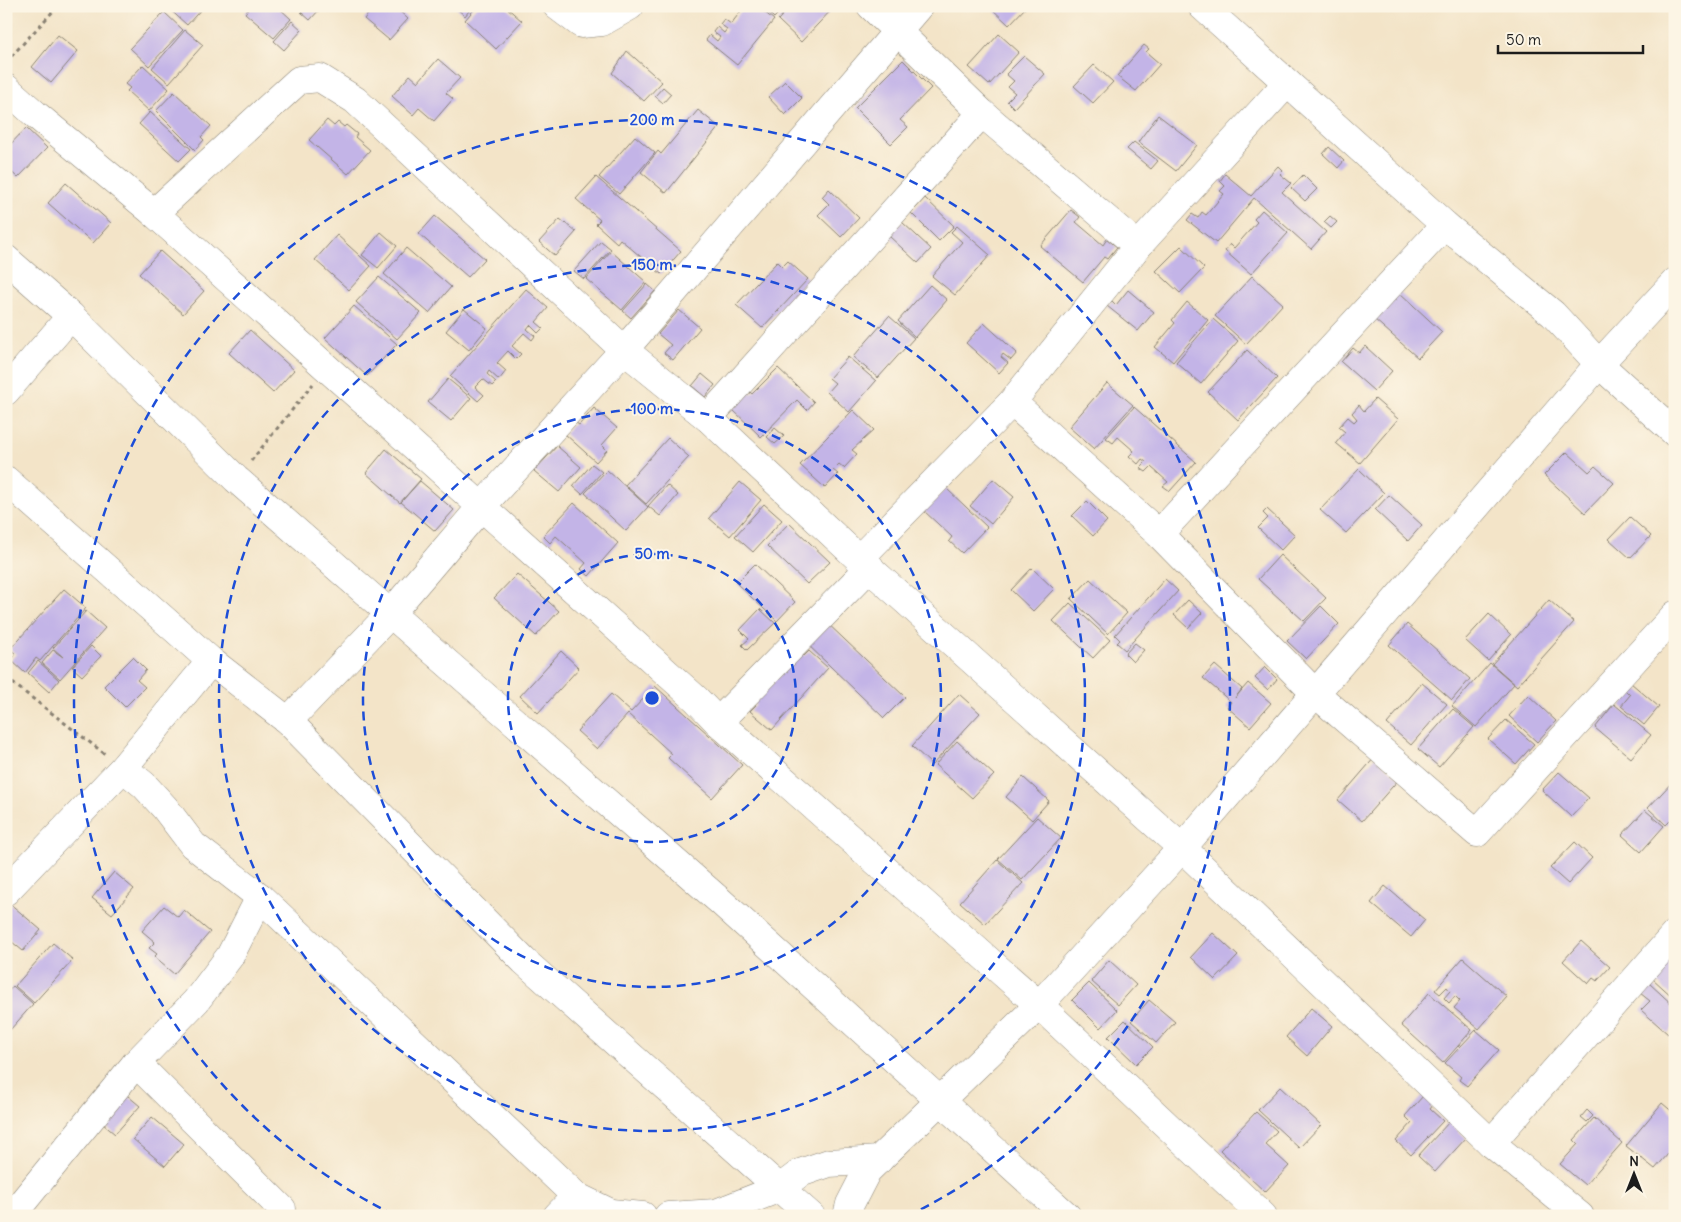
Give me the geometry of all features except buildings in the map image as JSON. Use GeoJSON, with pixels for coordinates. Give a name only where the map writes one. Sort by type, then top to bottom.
{"type":"FeatureCollection","features":[{"type":"Feature","properties":{"kind":"street"},"geometry":{"type":"LineString","coordinates":[[557,6],[581,24],[602,22],[630,6]]}},
{"type":"Feature","properties":{"kind":"street"},"geometry":{"type":"LineString","coordinates":[[871,6],[982,113],[1138,246]]}},
{"type":"Feature","properties":{"kind":"street"},"geometry":{"type":"LineString","coordinates":[[288,721],[391,612],[481,507],[624,350],[919,6]]}},
{"type":"Feature","properties":{"kind":"street"},"geometry":{"type":"LineString","coordinates":[[1203,6],[1445,225],[1553,314],[1598,364],[1675,433]]}},
{"type":"Feature","properties":{"kind":"street"},"geometry":{"type":"LineString","coordinates":[[154,213],[299,80],[320,78],[355,100],[624,350],[708,418],[865,563],[1182,848],[1490,1143],[1580,1216]]}},
{"type":"Feature","properties":{"kind":"street"},"geometry":{"type":"LineString","coordinates":[[718,722],[1012,402],[1138,246],[1287,83]]}},
{"type":"Feature","properties":{"kind":"street"},"geometry":{"type":"LineString","coordinates":[[6,88],[154,213],[696,699],[718,722],[1039,1005],[1263,1216]]}},
{"type":"Feature","properties":{"kind":"street"},"geometry":{"type":"LineString","coordinates":[[708,418],[982,113]]}},
{"type":"Feature","properties":{"kind":"street"},"geometry":{"type":"LineString","coordinates":[[1159,534],[1445,225]]}},
{"type":"Feature","properties":{"kind":"street"},"geometry":{"type":"LineString","coordinates":[[6,259],[71,316],[236,479],[391,612],[720,901],[1067,1216]]}},
{"type":"Feature","properties":{"kind":"street"},"geometry":{"type":"LineString","coordinates":[[847,1216],[850,1204],[867,1171],[1039,1005],[1182,848],[1598,364],[1675,282]]}},
{"type":"Feature","properties":{"kind":"street"},"geometry":{"type":"LineString","coordinates":[[6,391],[71,316]]}},
{"type":"Feature","properties":{"kind":"street"},"geometry":{"type":"LineString","coordinates":[[1012,402],[1159,534],[1315,693],[1477,833],[1675,615]]}},
{"type":"Feature","properties":{"kind":"street"},"geometry":{"type":"LineString","coordinates":[[6,480],[212,661],[288,721],[524,961],[811,1216]]}},
{"type":"Feature","properties":{"kind":"street"},"geometry":{"type":"LineString","coordinates":[[6,891],[123,768],[212,661]]}},
{"type":"Feature","properties":{"kind":"street"},"geometry":{"type":"LineString","coordinates":[[123,768],[144,785],[165,808],[193,846],[260,897],[576,1196],[611,1213],[643,1216]]}},
{"type":"Feature","properties":{"kind":"street"},"geometry":{"type":"LineString","coordinates":[[13,1214],[136,1063],[196,1001],[230,956],[260,897]]}},
{"type":"Feature","properties":{"kind":"street"},"geometry":{"type":"LineString","coordinates":[[1490,1143],[1675,934]]}},
{"type":"Feature","properties":{"kind":"street"},"geometry":{"type":"LineString","coordinates":[[136,1063],[282,1214]]}},
{"type":"Feature","properties":{"kind":"street"},"geometry":{"type":"LineString","coordinates":[[668,1216],[716,1213],[780,1188],[800,1173],[829,1163],[879,1160]]}},
{"type":"Feature","properties":{"kind":"street"},"geometry":{"type":"LineString","coordinates":[[557,1216],[576,1196]]}},
{"type":"Feature","properties":{"kind":"path"},"geometry":{"type":"LineString","coordinates":[[6,62],[58,6]]}},
{"type":"Feature","properties":{"kind":"path"},"geometry":{"type":"LineString","coordinates":[[236,479],[326,368]]}},
{"type":"Feature","properties":{"kind":"path"},"geometry":{"type":"LineString","coordinates":[[6,678],[123,768]]}}]}
